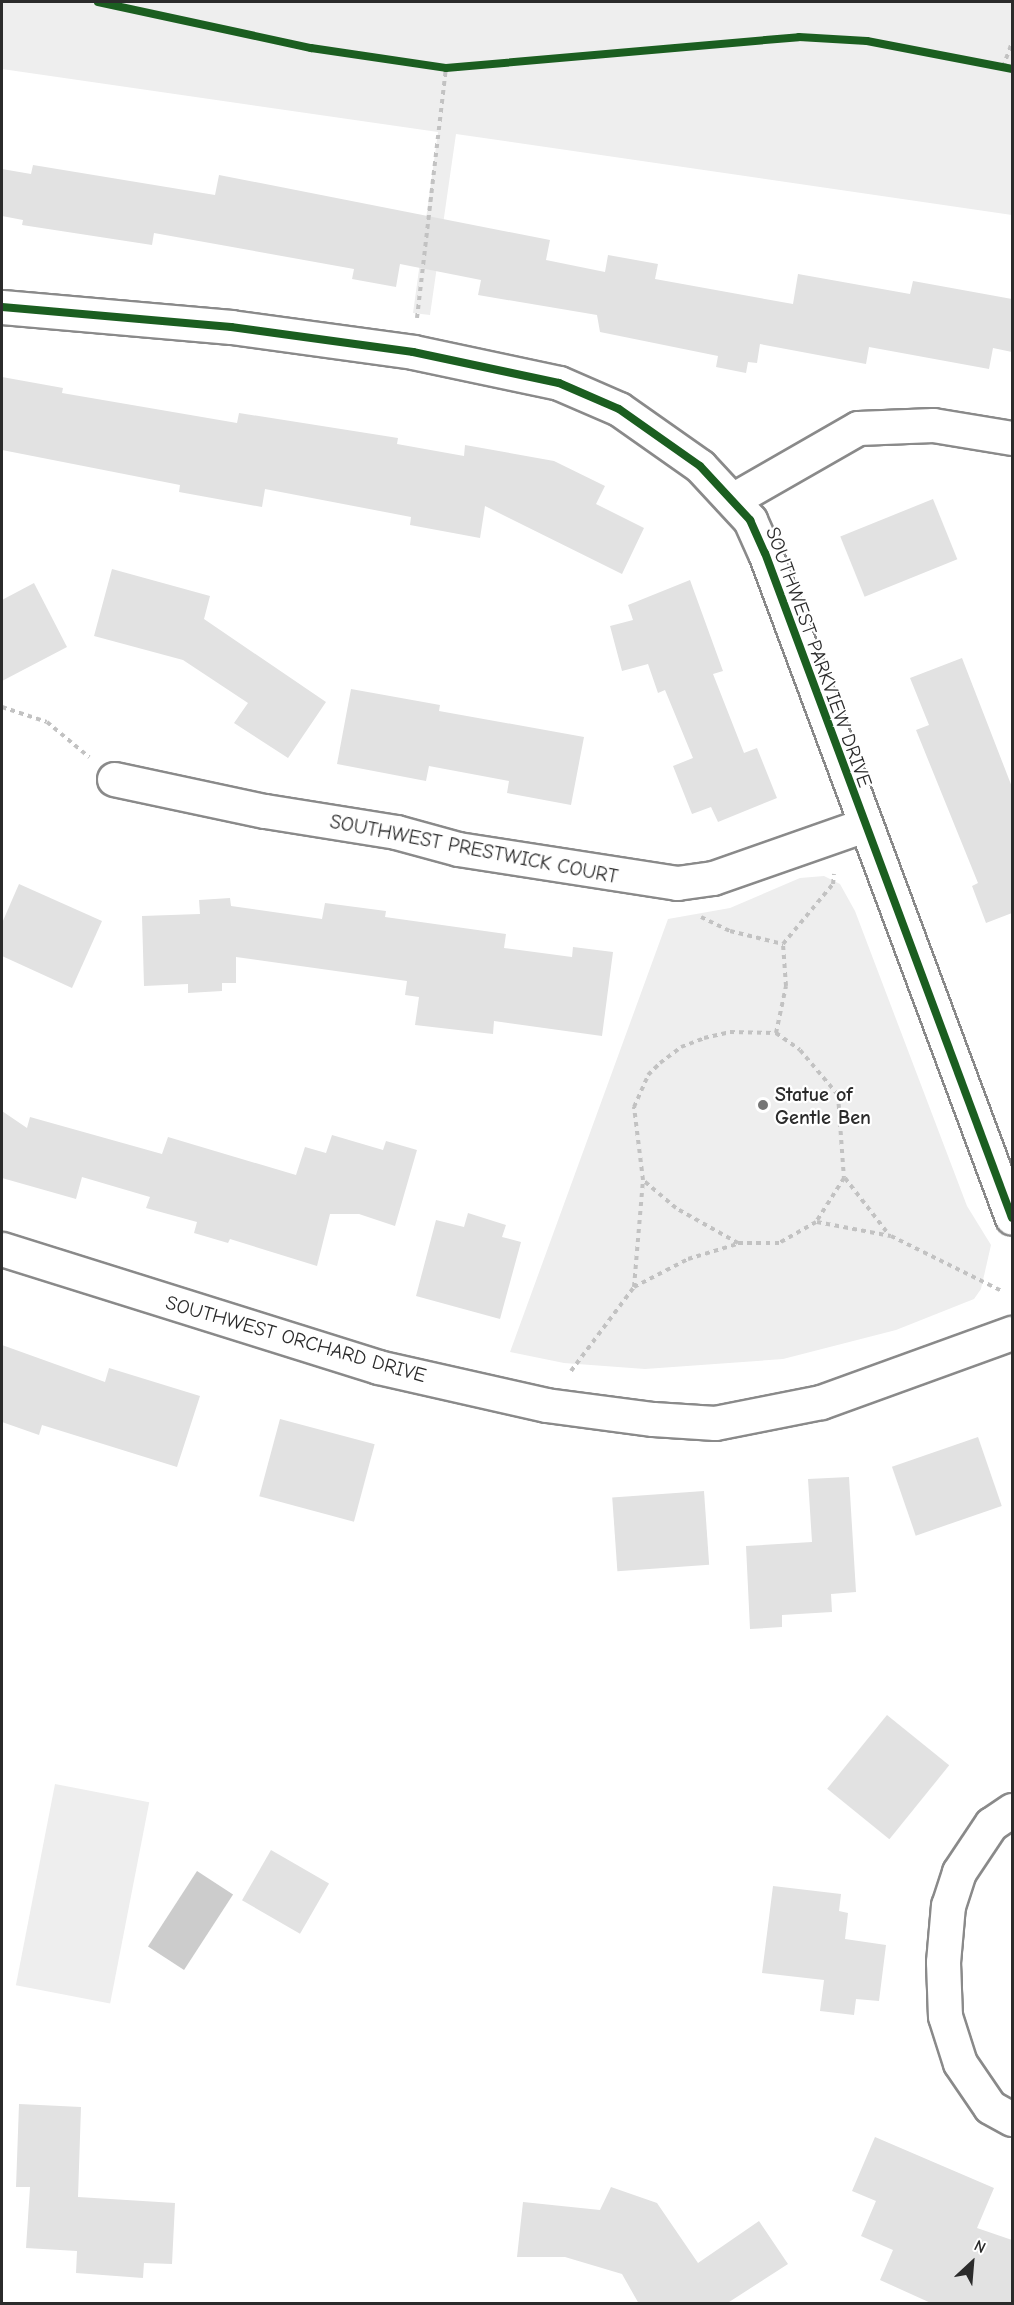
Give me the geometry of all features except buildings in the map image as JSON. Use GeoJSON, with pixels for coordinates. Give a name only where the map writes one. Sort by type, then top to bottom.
{"type":"FeatureCollection","features":[{"type":"Feature","properties":{"kind":"street","name":"SOUTHWEST PARKVIEW DRIVE"},"geometry":{"type":"LineString","coordinates":[[2,308],[231,327],[413,352],[558,383],[619,409],[675,446],[734,499],[765,553],[864,825],[1012,1218]]}},
{"type":"Feature","properties":{"kind":"street"},"geometry":{"type":"LineString","coordinates":[[734,499],[858,428],[933,425],[1012,438]]}},
{"type":"Feature","properties":{"kind":"street","name":"SOUTHWEST PRESTWICK COURT"},"geometry":{"type":"LineString","coordinates":[[114,779],[265,811],[396,832],[458,849],[677,883],[713,878],[825,835],[864,825]]}},
{"type":"Feature","properties":{"kind":"street","name":"SOUTHWEST ORCHARD DRIVE"},"geometry":{"type":"LineString","coordinates":[[2,1249],[378,1367],[546,1405],[715,1423],[821,1402],[1012,1333]]}},
{"type":"Feature","properties":{"kind":"street"},"geometry":{"type":"LineString","coordinates":[[1012,1810],[991,1824],[959,1872],[948,1905],[943,1962],[945,2016],[960,2062],[990,2107],[1012,2119]]}},
{"type":"Feature","properties":{"kind":"path"},"geometry":{"type":"LineString","coordinates":[[1003,67],[1012,42]]}},
{"type":"Feature","properties":{"kind":"path"},"geometry":{"type":"LineString","coordinates":[[413,352],[446,68]]}},
{"type":"Feature","properties":{"kind":"path"},"geometry":{"type":"LineString","coordinates":[[2,707],[47,722],[114,779]]}},
{"type":"Feature","properties":{"kind":"path"},"geometry":{"type":"LineString","coordinates":[[776,1034],[786,986],[783,944],[833,884],[825,835]]}},
{"type":"Feature","properties":{"kind":"path"},"geometry":{"type":"LineString","coordinates":[[677,883],[696,914],[730,932],[783,944]]}},
{"type":"Feature","properties":{"kind":"path"},"geometry":{"type":"LineString","coordinates":[[634,1287],[643,1180],[634,1107],[654,1069],[681,1047],[704,1038],[730,1032],[776,1034],[800,1050],[838,1095],[844,1178],[891,1236]]}},
{"type":"Feature","properties":{"kind":"path"},"geometry":{"type":"LineString","coordinates":[[546,1405],[634,1287],[688,1259],[738,1244],[779,1243],[816,1222],[844,1178]]}},
{"type":"Feature","properties":{"kind":"path"},"geometry":{"type":"LineString","coordinates":[[643,1180],[676,1208],[738,1244]]}},
{"type":"Feature","properties":{"kind":"path"},"geometry":{"type":"LineString","coordinates":[[816,1222],[891,1236],[1000,1290]]}},
{"type":"Feature","properties":{"kind":"shaded area"},"geometry":{"type":"Polygon","coordinates":[[[2,2],[1012,2],[1012,215],[456,134],[430,315],[413,313],[438,132],[2,69],[2,2]]]}},
{"type":"Feature","properties":{"kind":"shaded area"},"geometry":{"type":"Polygon","coordinates":[[[824,876],[840,884],[855,911],[967,1206],[991,1245],[981,1289],[974,1299],[896,1330],[783,1359],[645,1369],[564,1363],[510,1352],[668,919],[730,908],[800,878],[824,876]]]}},
{"type":"Feature","properties":{"kind":"shaded area"},"geometry":{"type":"Polygon","coordinates":[[[55,1784],[149,1802],[110,2004],[16,1985],[55,1784]]]}},
{"type":"Feature","properties":{"kind":"shaded area"},"geometry":{"type":"Polygon","coordinates":[[[197,1871],[233,1894],[184,1970],[148,1946],[197,1871]]]}},
{"type":"Feature","properties":{"kind":"cycle path"},"geometry":{"type":"LineString","coordinates":[[98,2],[311,48],[446,68],[799,37],[867,41],[1012,69]]}},
{"type":"Feature","properties":{"kind":"cycle path"},"geometry":{"type":"LineString","coordinates":[[2,307],[231,327],[413,352],[559,383],[619,409],[700,466],[750,520],[765,553],[1012,1218]]}},
{"type":"Feature","properties":{"kind":"place","name":"Statue of Gentle Ben"},"geometry":{"type":"Point","coordinates":[763,1105]}}]}
